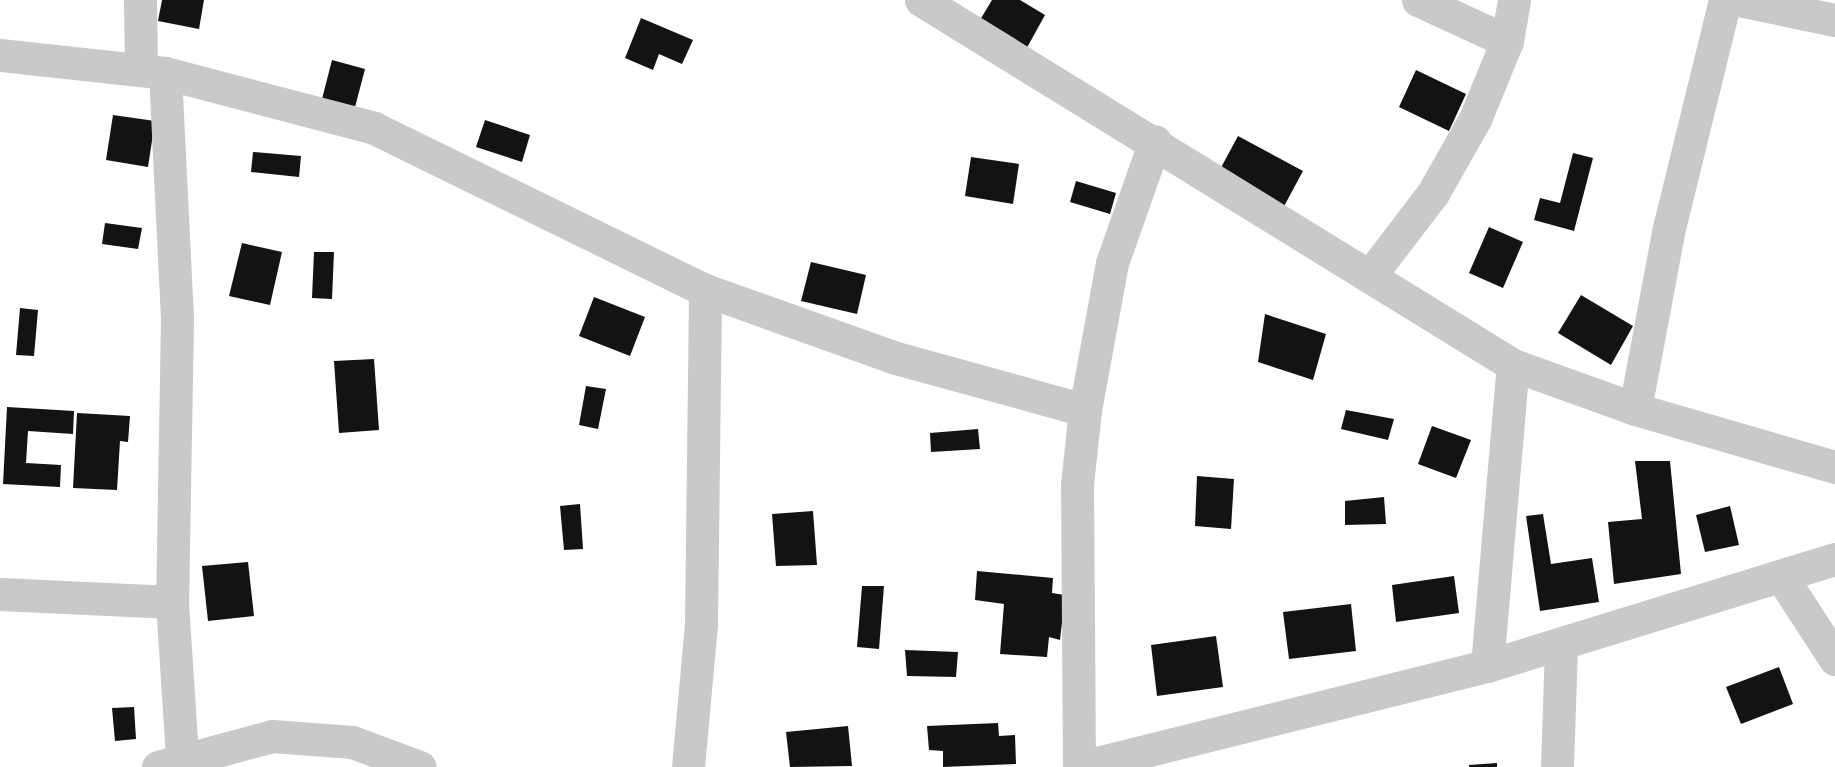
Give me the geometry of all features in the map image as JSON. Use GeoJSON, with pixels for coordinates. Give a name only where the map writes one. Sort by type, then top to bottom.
{"type":"FeatureCollection","features":[{"type":"Feature","properties":{"kind":"street"},"geometry":{"type":"LineString","coordinates":[[140,0],[153,71],[177,320],[170,762],[272,736],[352,742],[420,767]]}},
{"type":"Feature","properties":{"kind":"street"},"geometry":{"type":"LineString","coordinates":[[922,0],[1372,273],[1513,365],[1635,409],[1835,467]]}},
{"type":"Feature","properties":{"kind":"street"},"geometry":{"type":"LineString","coordinates":[[1418,0],[1507,41]]}},
{"type":"Feature","properties":{"kind":"street"},"geometry":{"type":"LineString","coordinates":[[1372,273],[1433,193],[1475,119],[1507,41],[1514,0]]}},
{"type":"Feature","properties":{"kind":"street"},"geometry":{"type":"LineString","coordinates":[[1635,409],[1669,228],[1725,0]]}},
{"type":"Feature","properties":{"kind":"street"},"geometry":{"type":"LineString","coordinates":[[1739,0],[1835,20]]}},
{"type":"Feature","properties":{"kind":"street"},"geometry":{"type":"LineString","coordinates":[[0,55],[153,71],[374,128],[705,290],[897,358],[1084,410]]}},
{"type":"Feature","properties":{"kind":"street"},"geometry":{"type":"LineString","coordinates":[[1155,141],[1112,263],[1084,410],[1077,484],[1080,767],[1487,666],[1835,559]]}},
{"type":"Feature","properties":{"kind":"street"},"geometry":{"type":"LineString","coordinates":[[688,767],[701,623],[697,499],[705,290]]}},
{"type":"Feature","properties":{"kind":"street"},"geometry":{"type":"LineString","coordinates":[[1487,666],[1513,365]]}},
{"type":"Feature","properties":{"kind":"street"},"geometry":{"type":"LineString","coordinates":[[1781,576],[1835,659]]}},
{"type":"Feature","properties":{"kind":"street"},"geometry":{"type":"LineString","coordinates":[[0,594],[172,602]]}},
{"type":"Feature","properties":{"kind":"street"},"geometry":{"type":"LineString","coordinates":[[1557,767],[1561,645]]}},
{"type":"Feature","properties":{"kind":"building"},"geometry":{"type":"Polygon","coordinates":[[[162,0],[204,0],[199,29],[158,21],[162,0]]]}},
{"type":"Feature","properties":{"kind":"building"},"geometry":{"type":"Polygon","coordinates":[[[992,0],[1020,0],[1045,15],[1024,53],[977,25],[992,0]]]}},
{"type":"Feature","properties":{"kind":"building"},"geometry":{"type":"Polygon","coordinates":[[[641,18],[693,40],[682,64],[659,54],[653,70],[625,58],[641,18]]]}},
{"type":"Feature","properties":{"kind":"building"},"geometry":{"type":"Polygon","coordinates":[[[332,60],[365,69],[354,111],[321,103],[332,60]]]}},
{"type":"Feature","properties":{"kind":"building"},"geometry":{"type":"Polygon","coordinates":[[[1416,70],[1466,94],[1449,131],[1399,107],[1416,70]]]}},
{"type":"Feature","properties":{"kind":"building"},"geometry":{"type":"Polygon","coordinates":[[[113,115],[155,121],[148,167],[106,160],[113,115]]]}},
{"type":"Feature","properties":{"kind":"building"},"geometry":{"type":"Polygon","coordinates":[[[485,120],[530,135],[522,162],[476,147],[485,120]]]}},
{"type":"Feature","properties":{"kind":"building"},"geometry":{"type":"Polygon","coordinates":[[[1238,136],[1303,171],[1282,210],[1217,175],[1238,136]]]}},
{"type":"Feature","properties":{"kind":"building"},"geometry":{"type":"Polygon","coordinates":[[[253,152],[301,156],[299,177],[251,172],[253,152]]]}},
{"type":"Feature","properties":{"kind":"building"},"geometry":{"type":"Polygon","coordinates":[[[1573,153],[1593,158],[1574,231],[1534,220],[1540,198],[1560,203],[1573,153]]]}},
{"type":"Feature","properties":{"kind":"building"},"geometry":{"type":"Polygon","coordinates":[[[971,157],[1019,164],[1013,204],[965,196],[971,157]]]}},
{"type":"Feature","properties":{"kind":"building"},"geometry":{"type":"Polygon","coordinates":[[[1076,181],[1116,193],[1110,214],[1070,202],[1076,181]]]}},
{"type":"Feature","properties":{"kind":"building"},"geometry":{"type":"Polygon","coordinates":[[[105,223],[142,228],[138,249],[102,244],[105,223]]]}},
{"type":"Feature","properties":{"kind":"building"},"geometry":{"type":"Polygon","coordinates":[[[1489,227],[1523,242],[1503,288],[1469,273],[1489,227]]]}},
{"type":"Feature","properties":{"kind":"building"},"geometry":{"type":"Polygon","coordinates":[[[242,243],[282,252],[270,305],[229,296],[242,243]]]}},
{"type":"Feature","properties":{"kind":"building"},"geometry":{"type":"Polygon","coordinates":[[[314,252],[334,252],[332,299],[312,298],[314,252]]]}},
{"type":"Feature","properties":{"kind":"building"},"geometry":{"type":"Polygon","coordinates":[[[811,262],[866,275],[857,314],[801,301],[811,262]]]}},
{"type":"Feature","properties":{"kind":"building"},"geometry":{"type":"Polygon","coordinates":[[[1581,295],[1633,326],[1611,365],[1558,333],[1581,295]]]}},
{"type":"Feature","properties":{"kind":"building"},"geometry":{"type":"Polygon","coordinates":[[[594,297],[645,317],[630,356],[579,336],[594,297]]]}},
{"type":"Feature","properties":{"kind":"building"},"geometry":{"type":"Polygon","coordinates":[[[20,308],[38,310],[34,356],[16,355],[20,308]]]}},
{"type":"Feature","properties":{"kind":"building"},"geometry":{"type":"Polygon","coordinates":[[[1265,314],[1326,334],[1313,380],[1258,362],[1265,314]]]}},
{"type":"Feature","properties":{"kind":"building"},"geometry":{"type":"Polygon","coordinates":[[[374,359],[379,430],[339,433],[334,361],[374,359]]]}},
{"type":"Feature","properties":{"kind":"building"},"geometry":{"type":"Polygon","coordinates":[[[586,386],[606,389],[598,429],[579,425],[586,386]]]}},
{"type":"Feature","properties":{"kind":"building"},"geometry":{"type":"Polygon","coordinates":[[[7,407],[74,411],[73,434],[28,431],[26,463],[61,465],[60,487],[3,484],[7,407]]]}},
{"type":"Feature","properties":{"kind":"building"},"geometry":{"type":"Polygon","coordinates":[[[1346,410],[1394,419],[1388,440],[1341,429],[1346,410]]]}},
{"type":"Feature","properties":{"kind":"building"},"geometry":{"type":"Polygon","coordinates":[[[77,413],[130,416],[128,442],[120,441],[117,490],[73,488],[77,413]]]}},
{"type":"Feature","properties":{"kind":"building"},"geometry":{"type":"Polygon","coordinates":[[[1432,426],[1471,440],[1456,478],[1418,464],[1432,426]]]}},
{"type":"Feature","properties":{"kind":"building"},"geometry":{"type":"Polygon","coordinates":[[[978,429],[980,449],[931,452],[930,433],[978,429]]]}},
{"type":"Feature","properties":{"kind":"building"},"geometry":{"type":"Polygon","coordinates":[[[1635,461],[1670,461],[1681,574],[1614,584],[1608,522],[1642,519],[1635,461]]]}},
{"type":"Feature","properties":{"kind":"building"},"geometry":{"type":"Polygon","coordinates":[[[1197,476],[1234,479],[1231,529],[1195,526],[1197,476]]]}},
{"type":"Feature","properties":{"kind":"building"},"geometry":{"type":"Polygon","coordinates":[[[1384,497],[1386,524],[1345,525],[1345,501],[1384,497]]]}},
{"type":"Feature","properties":{"kind":"building"},"geometry":{"type":"Polygon","coordinates":[[[580,504],[583,549],[564,550],[560,506],[580,504]]]}},
{"type":"Feature","properties":{"kind":"building"},"geometry":{"type":"Polygon","coordinates":[[[1730,506],[1739,545],[1705,552],[1696,515],[1730,506]]]}},
{"type":"Feature","properties":{"kind":"building"},"geometry":{"type":"Polygon","coordinates":[[[813,511],[817,565],[776,566],[772,514],[813,511]]]}},
{"type":"Feature","properties":{"kind":"building"},"geometry":{"type":"Polygon","coordinates":[[[1543,514],[1551,564],[1592,558],[1599,602],[1540,611],[1526,516],[1543,514]]]}},
{"type":"Feature","properties":{"kind":"building"},"geometry":{"type":"Polygon","coordinates":[[[248,562],[254,616],[208,621],[202,566],[248,562]]]}},
{"type":"Feature","properties":{"kind":"building"},"geometry":{"type":"Polygon","coordinates":[[[977,571],[1053,578],[1052,593],[1065,595],[1060,640],[1049,637],[1047,657],[1000,654],[1004,604],[975,600],[977,571]]]}},
{"type":"Feature","properties":{"kind":"building"},"geometry":{"type":"Polygon","coordinates":[[[1454,576],[1459,613],[1396,622],[1392,585],[1454,576]]]}},
{"type":"Feature","properties":{"kind":"building"},"geometry":{"type":"Polygon","coordinates":[[[862,586],[884,586],[879,649],[857,647],[862,586]]]}},
{"type":"Feature","properties":{"kind":"building"},"geometry":{"type":"Polygon","coordinates":[[[1351,604],[1356,651],[1289,659],[1283,612],[1351,604]]]}},
{"type":"Feature","properties":{"kind":"building"},"geometry":{"type":"Polygon","coordinates":[[[1216,636],[1223,687],[1157,696],[1151,645],[1216,636]]]}},
{"type":"Feature","properties":{"kind":"building"},"geometry":{"type":"Polygon","coordinates":[[[905,650],[958,652],[956,677],[907,676],[905,650]]]}},
{"type":"Feature","properties":{"kind":"building"},"geometry":{"type":"Polygon","coordinates":[[[1779,667],[1793,704],[1741,724],[1726,687],[1779,667]]]}},
{"type":"Feature","properties":{"kind":"building"},"geometry":{"type":"Polygon","coordinates":[[[134,707],[136,739],[115,741],[112,708],[134,707]]]}},
{"type":"Feature","properties":{"kind":"building"},"geometry":{"type":"Polygon","coordinates":[[[998,723],[999,736],[1015,735],[1016,764],[943,767],[943,751],[929,750],[927,726],[998,723]]]}},
{"type":"Feature","properties":{"kind":"building"},"geometry":{"type":"Polygon","coordinates":[[[848,726],[852,766],[790,767],[786,732],[848,726]]]}},
{"type":"Feature","properties":{"kind":"building"},"geometry":{"type":"Polygon","coordinates":[[[1497,763],[1497,767],[1469,767],[1469,765],[1497,763]]]}}]}
